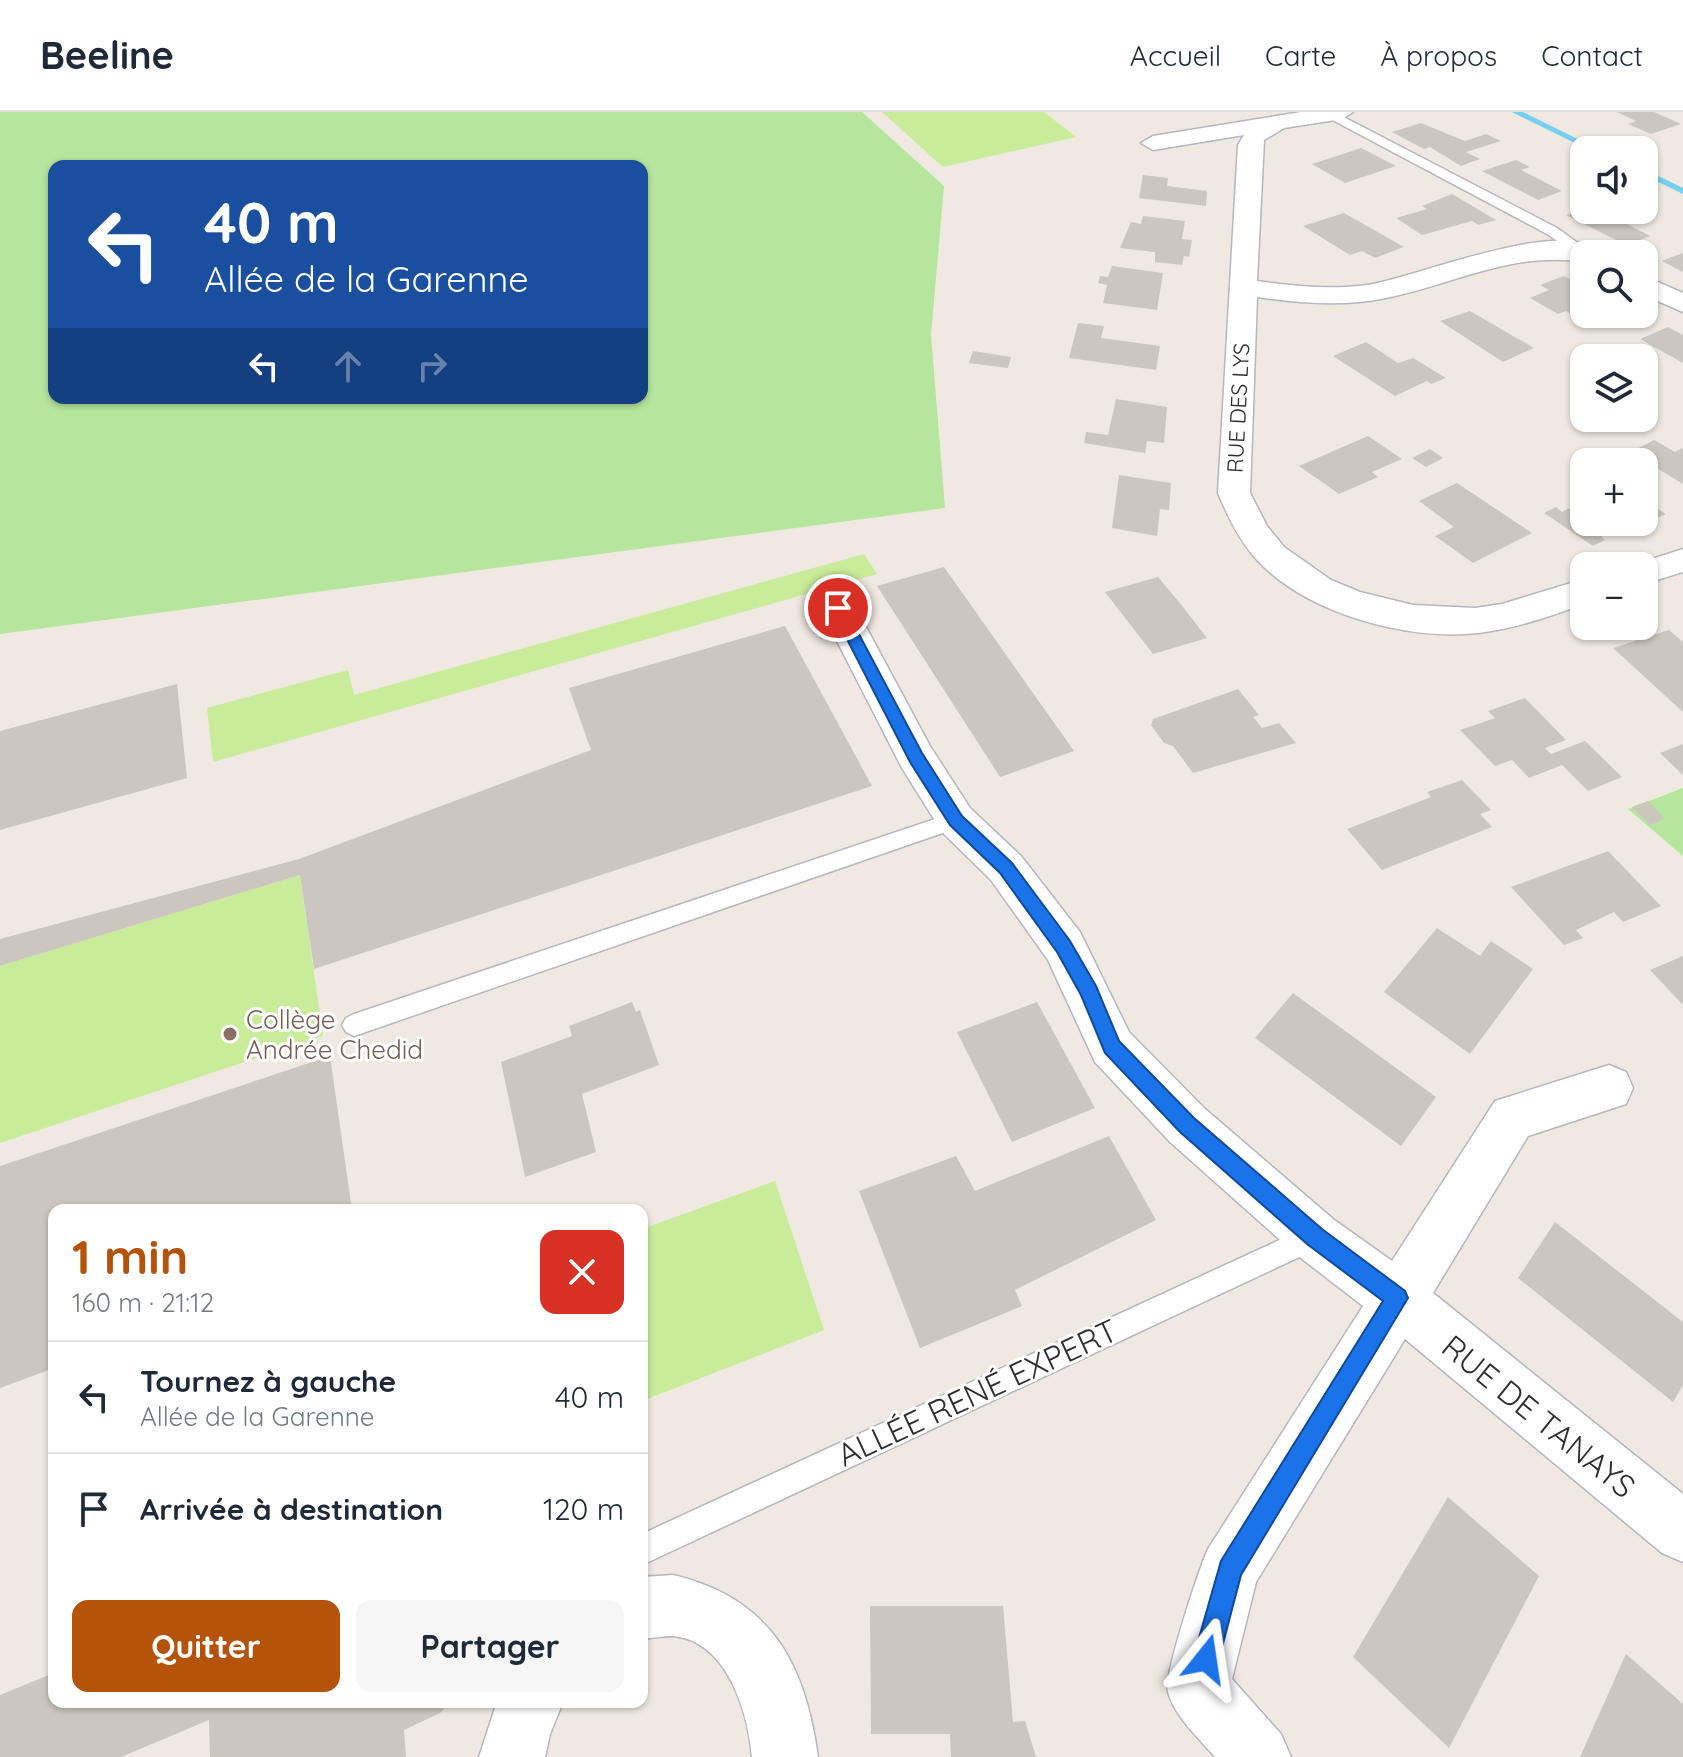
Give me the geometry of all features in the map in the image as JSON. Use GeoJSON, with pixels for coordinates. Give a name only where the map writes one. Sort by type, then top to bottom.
{"type":"FeatureCollection","features":[{"type":"Feature","properties":{"kind":"street"},"geometry":{"type":"LineString","coordinates":[[1153,143],[1336,113]]}},
{"type":"Feature","properties":{"kind":"street","name":"RUE DES LYS"},"geometry":{"type":"LineString","coordinates":[[1276,124],[1255,136],[1250,145],[1234,493],[1251,529],[1273,557],[1306,581],[1371,608],[1415,617],[1459,621],[1500,618],[1570,596]]}},
{"type":"Feature","properties":{"kind":"street"},"geometry":{"type":"LineString","coordinates":[[1245,287],[1306,295],[1359,294],[1388,289],[1515,251],[1541,248],[1570,252]]}},
{"type":"Feature","properties":{"kind":"street"},"geometry":{"type":"LineString","coordinates":[[1658,291],[1683,304]]}},
{"type":"Feature","properties":{"kind":"street"},"geometry":{"type":"LineString","coordinates":[[1658,568],[1683,560]]}},
{"type":"Feature","properties":{"kind":"street","name":"RUE DE TANAYS"},"geometry":{"type":"LineString","coordinates":[[838,608],[916,757],[956,820],[1006,868],[1064,946],[1089,992],[1112,1047],[1187,1125],[1315,1237],[1397,1298],[1683,1532]]}},
{"type":"Feature","properties":{"kind":"street"},"geometry":{"type":"LineString","coordinates":[[1258,1757],[1198,1688],[1229,1570],[1512,1118],[1609,1088]]}},
{"type":"Feature","properties":{"kind":"street"},"geometry":{"type":"LineString","coordinates":[[648,1606],[658,1604],[701,1613],[739,1637],[768,1678],[784,1730],[785,1757]]}},
{"type":"Feature","properties":{"kind":"street"},"geometry":{"type":"LineString","coordinates":[[512,1757],[518,1729],[528,1708]]}},
{"type":"Feature","properties":{"kind":"lane"},"geometry":{"type":"LineString","coordinates":[[1336,113],[1570,244]]}},
{"type":"Feature","properties":{"kind":"lane"},"geometry":{"type":"LineString","coordinates":[[354,1025],[956,820]]}},
{"type":"Feature","properties":{"kind":"lane","name":"ALLÉE RENÉ EXPERT"},"geometry":{"type":"LineString","coordinates":[[648,1547],[1315,1237]]}},
{"type":"Feature","properties":{"kind":"green space"},"geometry":{"type":"Polygon","coordinates":[[[0,112],[862,112],[944,186],[931,335],[945,508],[0,634],[0,112]]]}},
{"type":"Feature","properties":{"kind":"green space"},"geometry":{"type":"Polygon","coordinates":[[[882,112],[1044,112],[1076,137],[943,167],[882,112]]]}},
{"type":"Feature","properties":{"kind":"green space"},"geometry":{"type":"Polygon","coordinates":[[[864,554],[877,574],[213,762],[207,708],[348,670],[354,695],[864,554]]]}},
{"type":"Feature","properties":{"kind":"green space"},"geometry":{"type":"Polygon","coordinates":[[[1683,788],[1683,856],[1628,809],[1683,788]]]}},
{"type":"Feature","properties":{"kind":"green space"},"geometry":{"type":"Polygon","coordinates":[[[300,875],[323,1036],[0,1143],[0,966],[300,875]]]}},
{"type":"Feature","properties":{"kind":"green space"},"geometry":{"type":"Polygon","coordinates":[[[775,1181],[824,1330],[648,1399],[648,1227],[775,1181]]]}},
{"type":"Feature","properties":{"kind":"building"},"geometry":{"type":"Polygon","coordinates":[[[1617,112],[1654,112],[1681,124],[1651,134],[1628,124],[1636,121],[1617,112]]]}},
{"type":"Feature","properties":{"kind":"building"},"geometry":{"type":"Polygon","coordinates":[[[1421,123],[1465,141],[1486,134],[1501,141],[1466,152],[1480,159],[1461,166],[1430,147],[1424,149],[1392,132],[1421,123]]]}},
{"type":"Feature","properties":{"kind":"building"},"geometry":{"type":"Polygon","coordinates":[[[1361,148],[1396,166],[1345,183],[1312,164],[1361,148]]]}},
{"type":"Feature","properties":{"kind":"building"},"geometry":{"type":"Polygon","coordinates":[[[1516,160],[1530,167],[1521,170],[1562,191],[1538,200],[1482,171],[1516,160]]]}},
{"type":"Feature","properties":{"kind":"building"},"geometry":{"type":"Polygon","coordinates":[[[1143,175],[1168,178],[1167,186],[1207,191],[1206,206],[1139,198],[1143,175]]]}},
{"type":"Feature","properties":{"kind":"building"},"geometry":{"type":"Polygon","coordinates":[[[1452,194],[1496,220],[1478,225],[1472,221],[1422,235],[1396,218],[1427,209],[1422,206],[1452,194]]]}},
{"type":"Feature","properties":{"kind":"building"},"geometry":{"type":"Polygon","coordinates":[[[1344,213],[1404,247],[1375,258],[1362,251],[1350,255],[1303,226],[1344,213]]]}},
{"type":"Feature","properties":{"kind":"building"},"geometry":{"type":"Polygon","coordinates":[[[1143,216],[1185,221],[1182,239],[1192,240],[1189,257],[1184,256],[1182,265],[1155,262],[1155,252],[1120,248],[1131,222],[1141,224],[1143,216]]]}},
{"type":"Feature","properties":{"kind":"building"},"geometry":{"type":"Polygon","coordinates":[[[1584,224],[1627,224],[1650,236],[1639,240],[1616,240],[1584,224]]]}},
{"type":"Feature","properties":{"kind":"building"},"geometry":{"type":"Polygon","coordinates":[[[1683,253],[1683,272],[1662,261],[1669,258],[1683,253]]]}},
{"type":"Feature","properties":{"kind":"building"},"geometry":{"type":"Polygon","coordinates":[[[1112,266],[1163,273],[1157,310],[1103,303],[1107,285],[1098,283],[1100,276],[1108,277],[1112,266]]]}},
{"type":"Feature","properties":{"kind":"building"},"geometry":{"type":"Polygon","coordinates":[[[1564,276],[1570,279],[1570,313],[1558,314],[1530,298],[1549,290],[1540,285],[1564,276]]]}},
{"type":"Feature","properties":{"kind":"building"},"geometry":{"type":"Polygon","coordinates":[[[1470,311],[1534,348],[1503,362],[1440,321],[1470,311]]]}},
{"type":"Feature","properties":{"kind":"building"},"geometry":{"type":"Polygon","coordinates":[[[1078,323],[1104,326],[1101,338],[1160,346],[1156,370],[1069,358],[1078,323]]]}},
{"type":"Feature","properties":{"kind":"building"},"geometry":{"type":"Polygon","coordinates":[[[1668,327],[1683,335],[1683,363],[1658,349],[1658,344],[1649,344],[1640,339],[1668,327]]]}},
{"type":"Feature","properties":{"kind":"building"},"geometry":{"type":"Polygon","coordinates":[[[1366,342],[1398,363],[1413,358],[1446,378],[1431,384],[1427,381],[1395,396],[1333,356],[1366,342]]]}},
{"type":"Feature","properties":{"kind":"building"},"geometry":{"type":"Polygon","coordinates":[[[973,351],[1011,357],[1008,368],[969,363],[973,351]]]}},
{"type":"Feature","properties":{"kind":"building"},"geometry":{"type":"Polygon","coordinates":[[[1116,399],[1167,407],[1164,443],[1147,441],[1145,453],[1084,443],[1086,432],[1108,435],[1116,399]]]}},
{"type":"Feature","properties":{"kind":"building"},"geometry":{"type":"Polygon","coordinates":[[[1368,436],[1402,459],[1372,472],[1378,477],[1339,494],[1299,466],[1368,436]]]}},
{"type":"Feature","properties":{"kind":"building"},"geometry":{"type":"Polygon","coordinates":[[[1654,440],[1675,452],[1683,448],[1683,484],[1658,469],[1658,448],[1639,448],[1654,440]]]}},
{"type":"Feature","properties":{"kind":"building"},"geometry":{"type":"Polygon","coordinates":[[[1430,449],[1443,458],[1426,467],[1412,458],[1430,449]]]}},
{"type":"Feature","properties":{"kind":"building"},"geometry":{"type":"Polygon","coordinates":[[[1119,475],[1171,483],[1169,510],[1160,509],[1157,536],[1112,528],[1119,475]]]}},
{"type":"Feature","properties":{"kind":"building"},"geometry":{"type":"Polygon","coordinates":[[[1457,483],[1532,533],[1473,563],[1435,536],[1454,527],[1419,501],[1457,483]]]}},
{"type":"Feature","properties":{"kind":"building"},"geometry":{"type":"Polygon","coordinates":[[[1556,507],[1562,512],[1570,508],[1570,531],[1544,513],[1556,507]]]}},
{"type":"Feature","properties":{"kind":"building"},"geometry":{"type":"Polygon","coordinates":[[[1578,536],[1603,536],[1605,540],[1593,546],[1578,536]]]}},
{"type":"Feature","properties":{"kind":"building"},"geometry":{"type":"Polygon","coordinates":[[[944,567],[1074,751],[1000,777],[877,586],[944,567]]]}},
{"type":"Feature","properties":{"kind":"building"},"geometry":{"type":"Polygon","coordinates":[[[1158,577],[1207,638],[1153,654],[1105,592],[1158,577]]]}},
{"type":"Feature","properties":{"kind":"building"},"geometry":{"type":"Polygon","coordinates":[[[785,626],[872,786],[314,969],[300,875],[0,966],[0,939],[299,859],[591,750],[569,688],[785,626]]]}},
{"type":"Feature","properties":{"kind":"building"},"geometry":{"type":"Polygon","coordinates":[[[1669,630],[1683,642],[1683,712],[1613,648],[1638,640],[1658,640],[1658,634],[1669,630]]]}},
{"type":"Feature","properties":{"kind":"building"},"geometry":{"type":"Polygon","coordinates":[[[177,684],[187,778],[0,830],[0,731],[177,684]]]}},
{"type":"Feature","properties":{"kind":"building"},"geometry":{"type":"Polygon","coordinates":[[[1238,689],[1259,715],[1253,717],[1262,728],[1279,723],[1296,743],[1193,773],[1173,746],[1164,743],[1151,725],[1153,719],[1238,689]]]}},
{"type":"Feature","properties":{"kind":"building"},"geometry":{"type":"Polygon","coordinates":[[[1525,698],[1566,740],[1545,748],[1551,754],[1585,741],[1622,777],[1588,791],[1562,765],[1529,778],[1512,760],[1495,766],[1460,730],[1495,718],[1488,711],[1525,698]]]}},
{"type":"Feature","properties":{"kind":"building"},"geometry":{"type":"Polygon","coordinates":[[[1683,744],[1683,775],[1660,753],[1683,744]]]}},
{"type":"Feature","properties":{"kind":"building"},"geometry":{"type":"Polygon","coordinates":[[[1462,780],[1491,810],[1480,814],[1492,827],[1382,870],[1347,829],[1431,797],[1427,792],[1462,780]]]}},
{"type":"Feature","properties":{"kind":"building"},"geometry":{"type":"Polygon","coordinates":[[[1648,801],[1665,819],[1650,825],[1632,807],[1648,801]]]}},
{"type":"Feature","properties":{"kind":"building"},"geometry":{"type":"Polygon","coordinates":[[[1608,851],[1661,906],[1623,922],[1614,912],[1576,930],[1583,938],[1564,945],[1511,887],[1608,851]]]}},
{"type":"Feature","properties":{"kind":"building"},"geometry":{"type":"Polygon","coordinates":[[[1437,928],[1480,956],[1491,941],[1533,969],[1470,1054],[1384,992],[1437,928]]]}},
{"type":"Feature","properties":{"kind":"building"},"geometry":{"type":"Polygon","coordinates":[[[1683,956],[1683,1005],[1650,970],[1683,956]]]}},
{"type":"Feature","properties":{"kind":"building"},"geometry":{"type":"Polygon","coordinates":[[[1293,993],[1436,1097],[1401,1146],[1255,1038],[1293,993]]]}},
{"type":"Feature","properties":{"kind":"building"},"geometry":{"type":"Polygon","coordinates":[[[632,1002],[636,1012],[640,1010],[659,1065],[582,1094],[596,1152],[525,1177],[501,1062],[572,1036],[569,1026],[632,1002]]]}},
{"type":"Feature","properties":{"kind":"building"},"geometry":{"type":"Polygon","coordinates":[[[1037,1002],[1095,1108],[1012,1142],[957,1032],[1037,1002]]]}},
{"type":"Feature","properties":{"kind":"building"},"geometry":{"type":"Polygon","coordinates":[[[330,1056],[351,1204],[48,1204],[48,1370],[0,1388],[0,1166],[330,1056]]]}},
{"type":"Feature","properties":{"kind":"building"},"geometry":{"type":"Polygon","coordinates":[[[1109,1136],[1156,1220],[1015,1290],[1022,1306],[920,1348],[859,1191],[956,1156],[975,1191],[1109,1136]]]}},
{"type":"Feature","properties":{"kind":"building"},"geometry":{"type":"Polygon","coordinates":[[[1555,1222],[1683,1322],[1683,1385],[1673,1402],[1518,1278],[1555,1222]]]}},
{"type":"Feature","properties":{"kind":"building"},"geometry":{"type":"Polygon","coordinates":[[[1448,1497],[1539,1576],[1449,1748],[1353,1657],[1448,1497]]]}},
{"type":"Feature","properties":{"kind":"building"},"geometry":{"type":"Polygon","coordinates":[[[870,1606],[1003,1606],[1013,1722],[1025,1721],[1036,1757],[951,1757],[950,1734],[871,1734],[870,1606]]]}},
{"type":"Feature","properties":{"kind":"building"},"geometry":{"type":"Polygon","coordinates":[[[1626,1654],[1683,1704],[1683,1757],[1580,1757],[1626,1654]]]}},
{"type":"Feature","properties":{"kind":"building"},"geometry":{"type":"Polygon","coordinates":[[[48,1675],[48,1708],[445,1708],[404,1730],[406,1757],[210,1757],[209,1720],[121,1757],[0,1757],[0,1695],[48,1675]]]}},
{"type":"Feature","properties":{"kind":"waterway"},"geometry":{"type":"LineString","coordinates":[[1516,112],[1570,138]]}},
{"type":"Feature","properties":{"kind":"waterway"},"geometry":{"type":"LineString","coordinates":[[1658,179],[1683,191]]}},
{"type":"Feature","properties":{"kind":"place","name":"Collège Andrée Chedid"},"geometry":{"type":"Point","coordinates":[230,1034]}},
{"type":"Feature","properties":{"kind":"route"},"geometry":{"type":"LineString","coordinates":[[838,608],[916,757],[956,820],[1006,868],[1064,946],[1089,992],[1112,1047],[1187,1125],[1315,1237],[1397,1298],[1229,1570],[1206,1659]]}}]}
